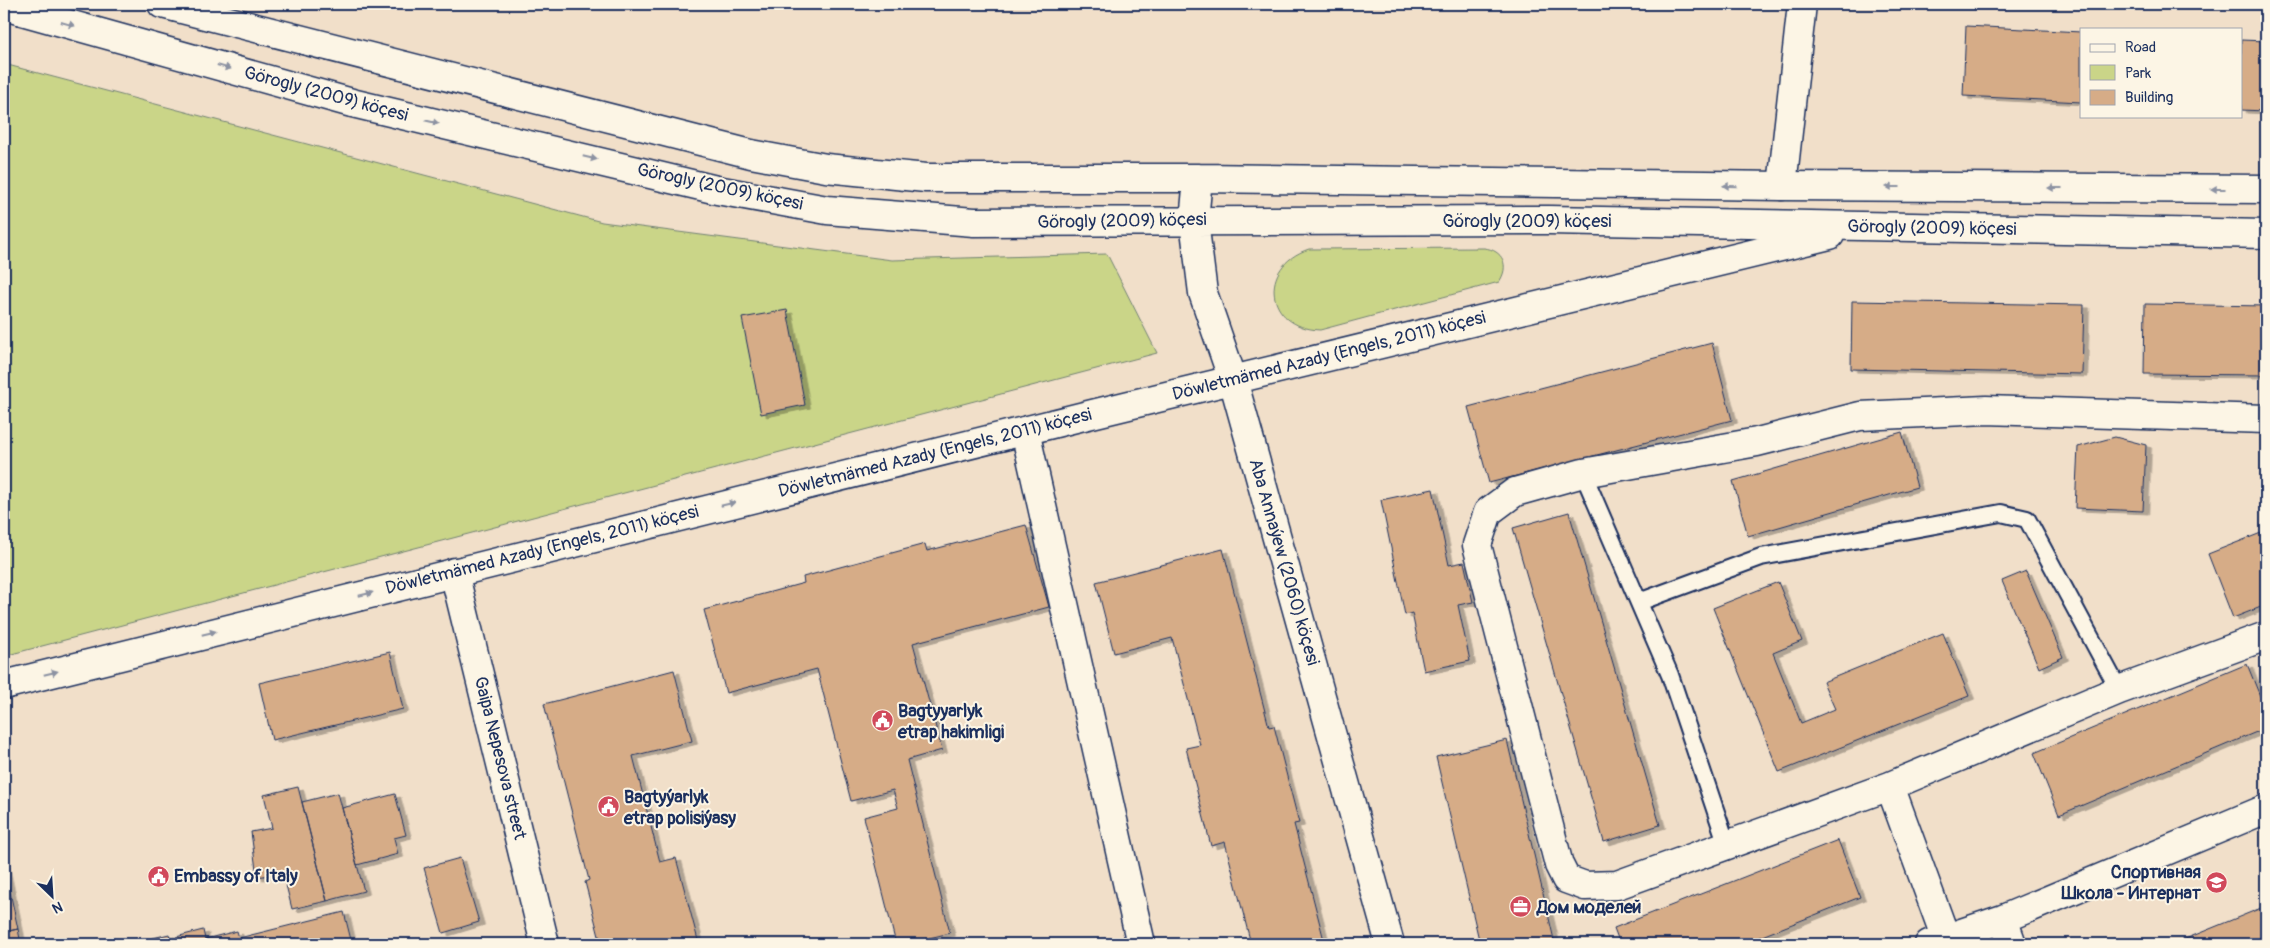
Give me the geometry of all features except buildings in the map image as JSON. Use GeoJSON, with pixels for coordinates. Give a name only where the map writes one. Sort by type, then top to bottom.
{"type":"FeatureCollection","features":[{"type":"Feature","properties":{"kind":"street","name":"Görogly (2009) köçesi"},"geometry":{"type":"LineString","coordinates":[[162,4],[751,154],[826,168],[926,178],[1198,178],[1782,186],[2266,189]]}},
{"type":"Feature","properties":{"kind":"street"},"geometry":{"type":"LineString","coordinates":[[1782,186],[1802,4]]}},
{"type":"Feature","properties":{"kind":"street","name":"Görogly (2009) köçesi"},"geometry":{"type":"LineString","coordinates":[[4,6],[352,103],[717,190],[827,210],[974,222],[1549,220],[2266,234]]}},
{"type":"Feature","properties":{"kind":"street","name":"Aba Annaýew (2060) köçesi"},"geometry":{"type":"LineString","coordinates":[[1198,178],[1194,221],[1203,293],[1233,380],[1390,944]]}},
{"type":"Feature","properties":{"kind":"street","name":"Döwletmämed Azady (Engels, 2011) köçesi"},"geometry":{"type":"LineString","coordinates":[[4,685],[1025,431],[1868,226]]}},
{"type":"Feature","properties":{"kind":"street"},"geometry":{"type":"LineString","coordinates":[[2266,419],[1986,410],[1860,416],[1757,442],[1584,474],[1515,492],[1488,512],[1477,545],[1559,864],[1566,880],[1585,886],[1617,885],[1890,786],[2120,690],[2266,636]]}},
{"type":"Feature","properties":{"kind":"street"},"geometry":{"type":"LineString","coordinates":[[1025,431],[1141,944]]}},
{"type":"Feature","properties":{"kind":"street","name":"Gaipa Nepesova street"},"geometry":{"type":"LineString","coordinates":[[454,572],[545,944]]}},
{"type":"Feature","properties":{"kind":"street"},"geometry":{"type":"LineString","coordinates":[[1890,786],[1937,941],[2003,919],[2266,809]]}},
{"type":"Feature","properties":{"kind":"street"},"geometry":{"type":"LineString","coordinates":[[2003,919],[2012,944]]}},
{"type":"Feature","properties":{"kind":"lane"},"geometry":{"type":"LineString","coordinates":[[1584,474],[1670,675],[1727,845]]}},
{"type":"Feature","properties":{"kind":"lane"},"geometry":{"type":"LineString","coordinates":[[1639,602],[1761,557],[2001,513],[2026,519],[2120,690]]}},
{"type":"Feature","properties":{"kind":"green space"},"geometry":{"type":"Polygon","coordinates":[[[4,64],[602,222],[892,260],[1107,254],[1157,353],[4,656],[4,64]]]}},
{"type":"Feature","properties":{"kind":"green space"},"geometry":{"type":"Polygon","coordinates":[[[1484,248],[1496,252],[1503,260],[1504,270],[1499,282],[1320,330],[1302,327],[1288,319],[1279,308],[1274,295],[1275,282],[1281,269],[1292,257],[1309,249],[1484,248]]]}},
{"type":"Feature","properties":{"kind":"place","name":"Bagtyyarlyk etrap hakimligi"},"geometry":{"type":"Point","coordinates":[882,721]}},
{"type":"Feature","properties":{"kind":"place","name":"Bagtyýarlyk etrap polisiýasy"},"geometry":{"type":"Point","coordinates":[608,807]}},
{"type":"Feature","properties":{"kind":"place","name":"Embassy of Italy"},"geometry":{"type":"Point","coordinates":[158,876]}},
{"type":"Feature","properties":{"kind":"place","name":"Спортивная Школа - Интернат"},"geometry":{"type":"Point","coordinates":[2217,882]}},
{"type":"Feature","properties":{"kind":"place","name":"Дом моделей"},"geometry":{"type":"Point","coordinates":[1521,907]}}]}
